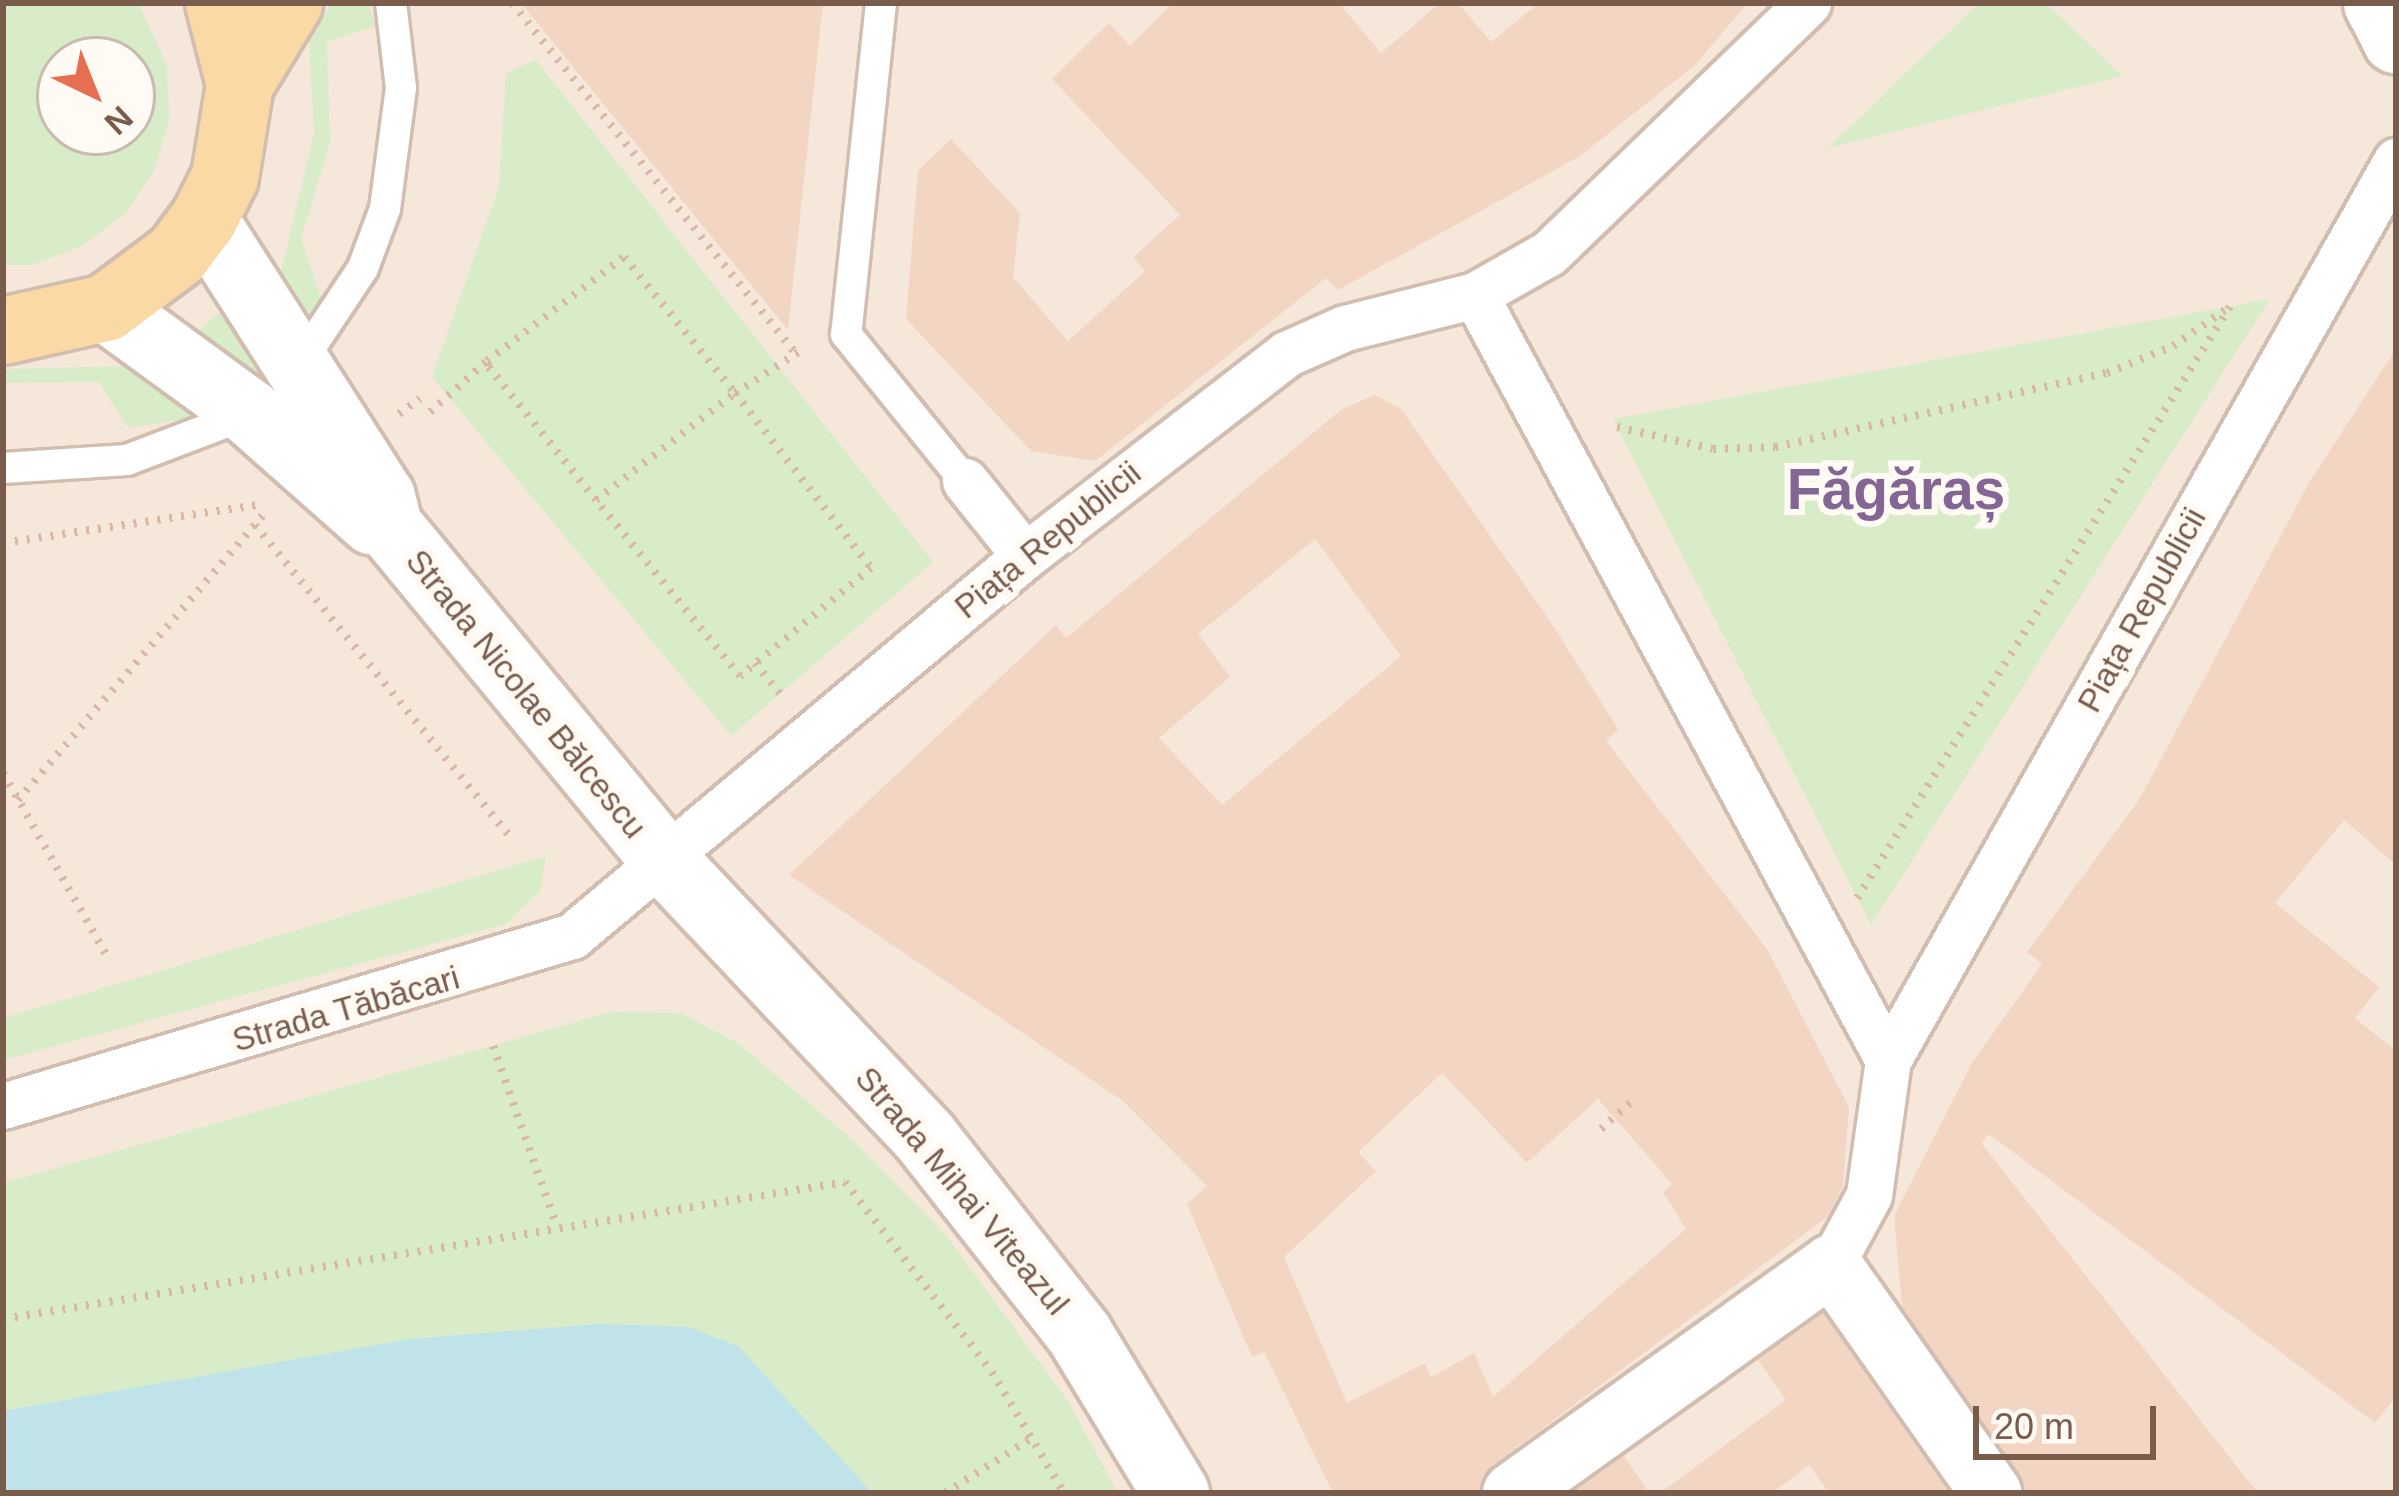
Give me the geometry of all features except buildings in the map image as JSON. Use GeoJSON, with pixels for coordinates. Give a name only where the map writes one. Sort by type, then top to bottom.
{"type":"FeatureCollection","features":[{"type":"Feature","properties":{"kind":"main road"},"geometry":{"type":"LineString","coordinates":[[219,3],[240,84]]}},
{"type":"Feature","properties":{"kind":"main road"},"geometry":{"type":"LineString","coordinates":[[3,331],[106,308],[177,255],[204,219],[225,177],[240,84],[289,3]]}},
{"type":"Feature","properties":{"kind":"street","name":"Piața Republicii"},"geometry":{"type":"LineString","coordinates":[[664,861],[1025,556],[1286,353],[1330,332],[1474,296],[1570,236],[1808,3]]}},
{"type":"Feature","properties":{"kind":"street"},"geometry":{"type":"LineString","coordinates":[[2377,3],[2396,40]]}},
{"type":"Feature","properties":{"kind":"street","name":"Piața Republicii"},"geometry":{"type":"LineString","coordinates":[[1831,1265],[1869,1195],[1888,1060],[2396,161]]}},
{"type":"Feature","properties":{"kind":"street","name":"Strada Nicolae Bălcescu"},"geometry":{"type":"LineString","coordinates":[[204,219],[382,497],[388,526],[664,861]]}},
{"type":"Feature","properties":{"kind":"street"},"geometry":{"type":"LineString","coordinates":[[1474,296],[1888,1060]]}},
{"type":"Feature","properties":{"kind":"street","name":"Strada Nicolae Bălcescu"},"geometry":{"type":"LineString","coordinates":[[106,308],[250,413],[359,516],[388,526]]}},
{"type":"Feature","properties":{"kind":"street"},"geometry":{"type":"LineString","coordinates":[[964,481],[1025,556]]}},
{"type":"Feature","properties":{"kind":"street","name":"Strada Tăbăcari"},"geometry":{"type":"LineString","coordinates":[[3,1106],[544,952],[664,861]]}},
{"type":"Feature","properties":{"kind":"street","name":"Strada Mihai Viteazul"},"geometry":{"type":"LineString","coordinates":[[664,861],[925,1137],[1080,1335],[1176,1493]]}},
{"type":"Feature","properties":{"kind":"street"},"geometry":{"type":"LineString","coordinates":[[1513,1493],[1831,1265],[1991,1493]]}},
{"type":"Feature","properties":{"kind":"lane"},"geometry":{"type":"LineString","coordinates":[[296,369],[363,268],[385,208],[401,88],[391,3]]}},
{"type":"Feature","properties":{"kind":"lane"},"geometry":{"type":"LineString","coordinates":[[881,3],[846,334],[964,481]]}},
{"type":"Feature","properties":{"kind":"lane"},"geometry":{"type":"LineString","coordinates":[[3,468],[127,460],[250,413]]}},
{"type":"Feature","properties":{"kind":"path"},"geometry":{"type":"LineString","coordinates":[[512,3],[795,352]]}},
{"type":"Feature","properties":{"kind":"path"},"geometry":{"type":"LineString","coordinates":[[430,412],[488,361],[624,256],[871,568],[740,676],[488,361]]}},
{"type":"Feature","properties":{"kind":"path"},"geometry":{"type":"LineString","coordinates":[[1616,427],[1713,449],[1775,447],[2107,373],[2173,346],[2231,305],[1857,898]]}},
{"type":"Feature","properties":{"kind":"path"},"geometry":{"type":"LineString","coordinates":[[596,500],[795,352],[846,334]]}},
{"type":"Feature","properties":{"kind":"path"},"geometry":{"type":"LineString","coordinates":[[3,543],[276,501],[18,800]]}},
{"type":"Feature","properties":{"kind":"path"},"geometry":{"type":"LineString","coordinates":[[255,525],[510,837]]}},
{"type":"Feature","properties":{"kind":"path"},"geometry":{"type":"LineString","coordinates":[[3,773],[110,962]]}},
{"type":"Feature","properties":{"kind":"path"},"geometry":{"type":"LineString","coordinates":[[493,1046],[557,1227]]}},
{"type":"Feature","properties":{"kind":"path"},"geometry":{"type":"LineString","coordinates":[[1601,1130],[1633,1100]]}},
{"type":"Feature","properties":{"kind":"path"},"geometry":{"type":"LineString","coordinates":[[3,1319],[845,1182],[1032,1438],[1064,1493]]}},
{"type":"Feature","properties":{"kind":"path"},"geometry":{"type":"LineString","coordinates":[[945,1493],[1032,1438]]}},
{"type":"Feature","properties":{"kind":"shaded area"},"geometry":{"type":"Polygon","coordinates":[[[3,3],[2396,3],[2396,1493],[3,1493],[3,3]]]}},
{"type":"Feature","properties":{"kind":"green space"},"geometry":{"type":"Polygon","coordinates":[[[3,3],[138,3],[153,36],[36,36],[36,156],[156,156],[156,41],[167,65],[169,119],[155,169],[125,214],[82,246],[32,265],[3,265],[3,3]]]}},
{"type":"Feature","properties":{"kind":"green space"},"geometry":{"type":"Polygon","coordinates":[[[331,3],[368,3],[376,26],[327,42],[330,142],[301,239],[323,303],[298,336],[281,271],[314,134],[309,39],[331,3]]]}},
{"type":"Feature","properties":{"kind":"green space"},"geometry":{"type":"Polygon","coordinates":[[[1979,3],[2046,3],[2122,76],[1828,148],[1979,3]]]}},
{"type":"Feature","properties":{"kind":"green space"},"geometry":{"type":"Polygon","coordinates":[[[536,60],[933,562],[731,736],[432,377],[499,187],[506,73],[536,60]]]}},
{"type":"Feature","properties":{"kind":"green space"},"geometry":{"type":"Polygon","coordinates":[[[236,298],[281,372],[259,394],[189,339],[236,298]]]}},
{"type":"Feature","properties":{"kind":"green space"},"geometry":{"type":"Polygon","coordinates":[[[2270,299],[1990,738],[1871,925],[1613,419],[2270,299]]]}},
{"type":"Feature","properties":{"kind":"green space"},"geometry":{"type":"Polygon","coordinates":[[[131,366],[211,415],[128,428],[99,382],[3,383],[3,369],[131,366]]]}},
{"type":"Feature","properties":{"kind":"green space"},"geometry":{"type":"Polygon","coordinates":[[[546,856],[540,891],[506,924],[3,1060],[3,1018],[546,856]]]}},
{"type":"Feature","properties":{"kind":"green space"},"geometry":{"type":"Polygon","coordinates":[[[612,1012],[681,1013],[739,1044],[854,1141],[945,1234],[1068,1401],[1118,1493],[3,1493],[3,1183],[612,1012]]]}},
{"type":"Feature","properties":{"kind":"water"},"geometry":{"type":"Polygon","coordinates":[[[600,1324],[689,1327],[739,1347],[872,1493],[3,1493],[3,1411],[410,1339],[600,1324]]]}},
{"type":"Feature","properties":{"kind":"district","name":"Făgăraș"},"geometry":{"type":"Point","coordinates":[1896,490]}}]}
